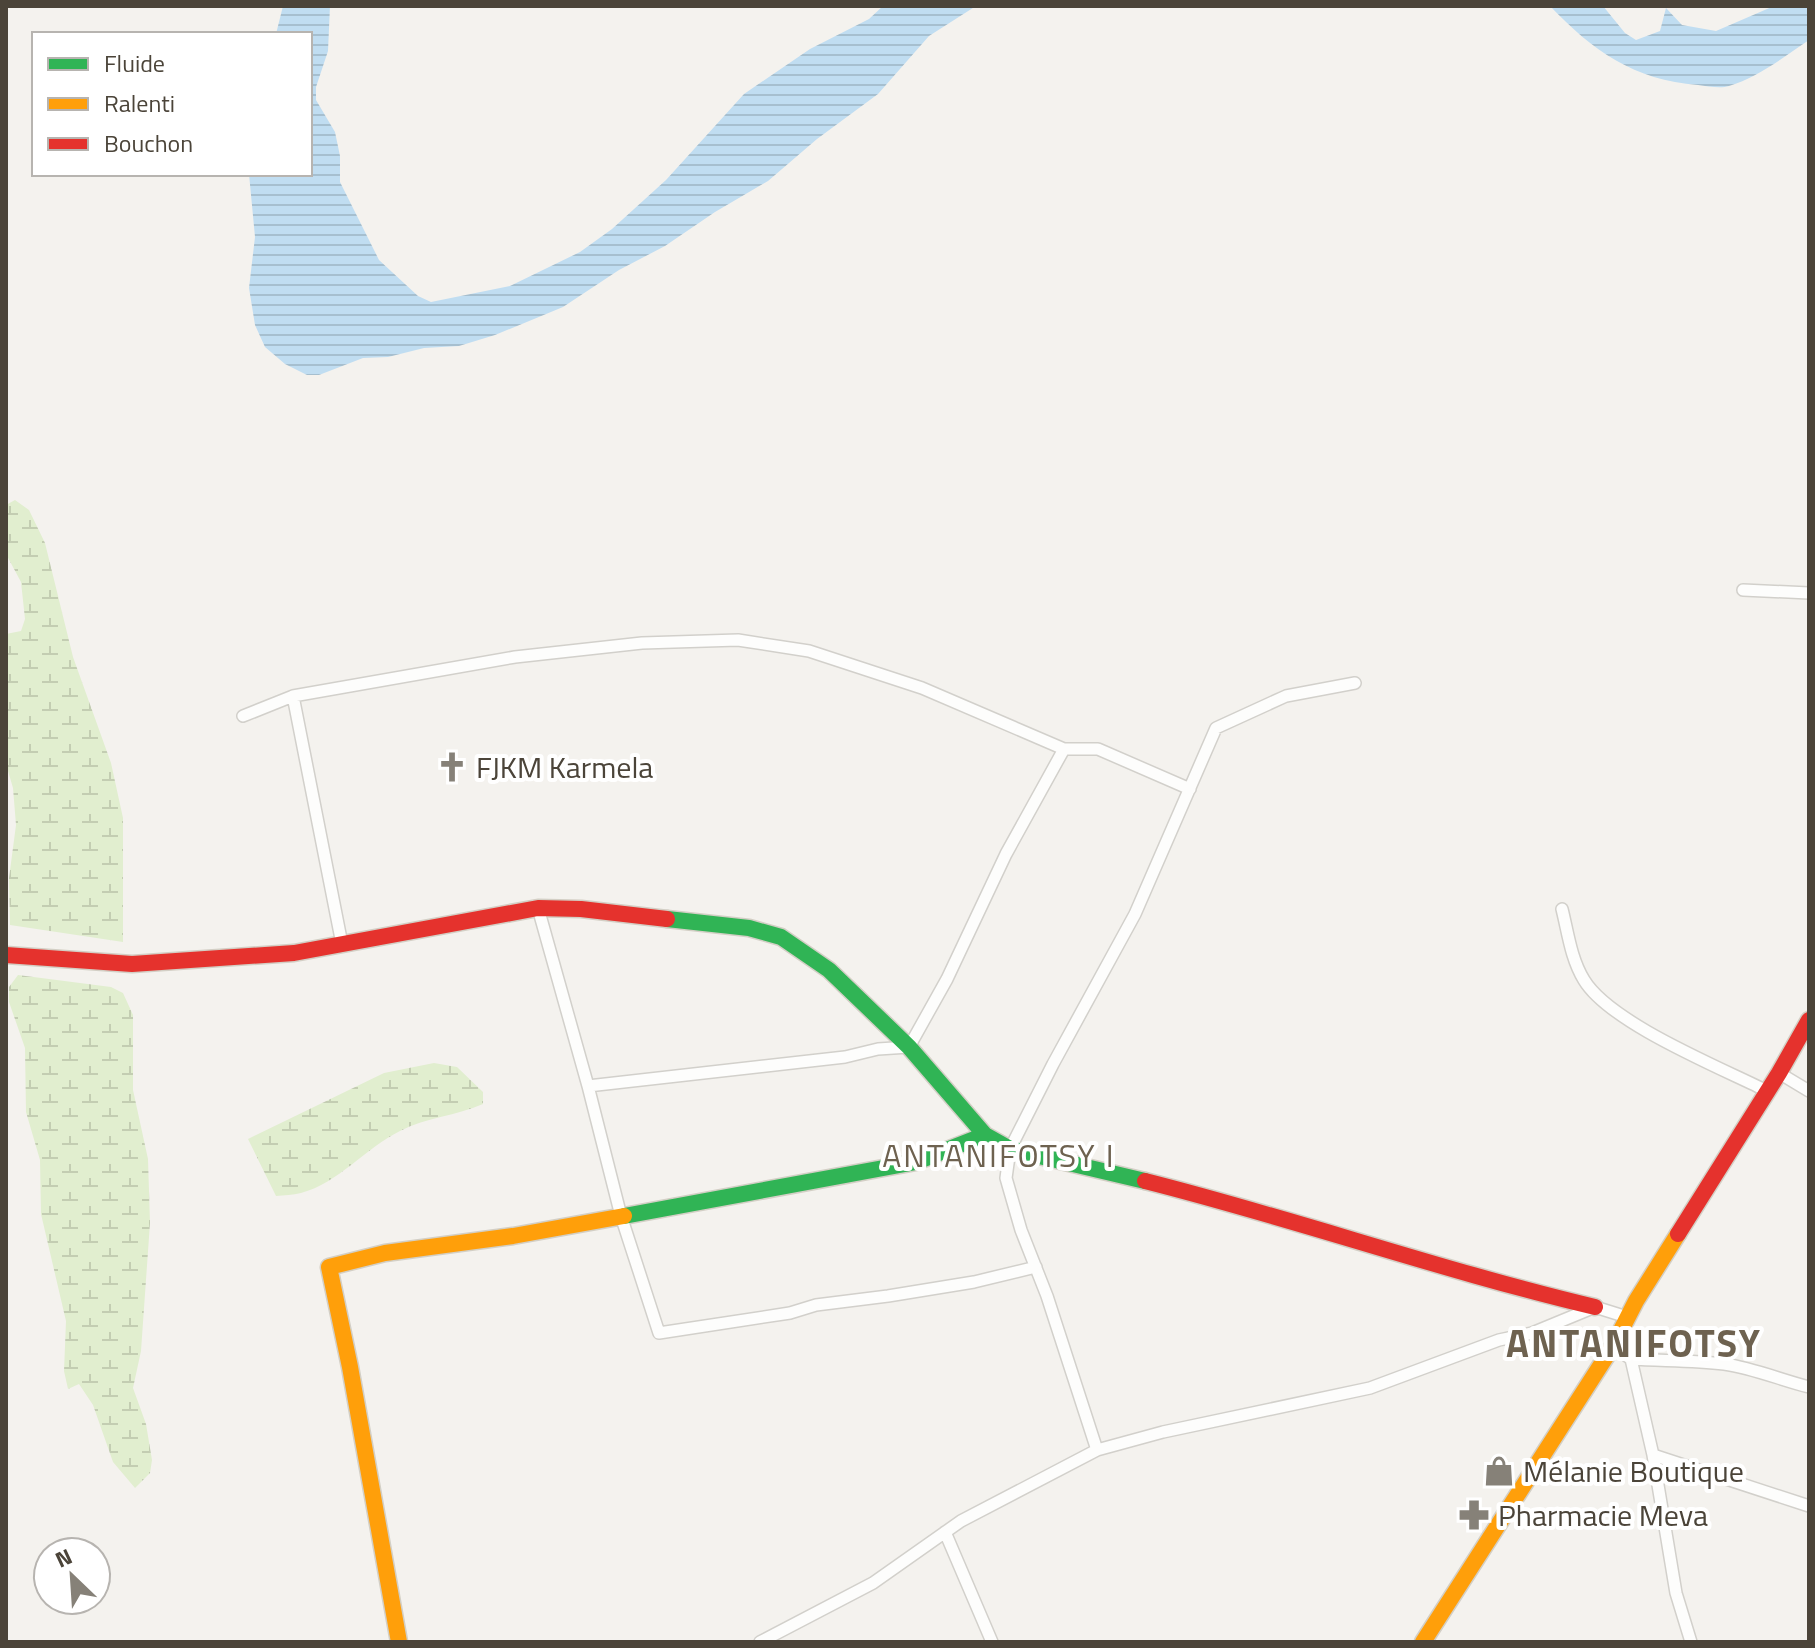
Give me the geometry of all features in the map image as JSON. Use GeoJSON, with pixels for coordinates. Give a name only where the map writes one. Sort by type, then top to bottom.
{"type":"FeatureCollection","features":[{"type":"Feature","properties":{"kind":"street"},"geometry":{"type":"LineString","coordinates":[[1743,590],[1809,593]]}},
{"type":"Feature","properties":{"kind":"street"},"geometry":{"type":"LineString","coordinates":[[243,716],[293,696],[515,657],[642,643],[738,640],[809,651],[922,688],[1064,749],[1098,749],[1190,789]]}},
{"type":"Feature","properties":{"kind":"street"},"geometry":{"type":"LineString","coordinates":[[1097,1450],[1021,1230],[1006,1178],[1010,1149],[1135,914],[1216,728],[1286,696],[1355,683]]}},
{"type":"Feature","properties":{"kind":"street"},"geometry":{"type":"LineString","coordinates":[[293,696],[342,944]]}},
{"type":"Feature","properties":{"kind":"street"},"geometry":{"type":"LineString","coordinates":[[909,1047],[947,979],[1006,854],[1064,749]]}},
{"type":"Feature","properties":{"kind":"street"},"geometry":{"type":"LineString","coordinates":[[538,908],[621,1216],[659,1333],[790,1313],[816,1305],[974,1282],[1036,1267]]}},
{"type":"Feature","properties":{"kind":"street"},"geometry":{"type":"LineString","coordinates":[[6,955],[132,964],[294,953],[538,908],[581,909],[749,928],[781,937],[829,970],[909,1047],[985,1135],[1010,1149],[1212,1198],[1454,1270],[1627,1317]]}},
{"type":"Feature","properties":{"kind":"street"},"geometry":{"type":"LineString","coordinates":[[1562,909],[1576,965],[1586,983],[1609,1008],[1637,1026],[1767,1091]]}},
{"type":"Feature","properties":{"kind":"street"},"geometry":{"type":"LineString","coordinates":[[1423,1642],[1613,1346],[1627,1317],[1809,1020]]}},
{"type":"Feature","properties":{"kind":"street"},"geometry":{"type":"LineString","coordinates":[[588,1086],[909,1047]]}},
{"type":"Feature","properties":{"kind":"street"},"geometry":{"type":"LineString","coordinates":[[1779,1073],[1809,1091]]}},
{"type":"Feature","properties":{"kind":"street"},"geometry":{"type":"LineString","coordinates":[[399,1642],[329,1267],[385,1253],[513,1236],[916,1162],[985,1135]]}},
{"type":"Feature","properties":{"kind":"street"},"geometry":{"type":"LineString","coordinates":[[760,1642],[873,1583],[945,1532],[1097,1450],[1163,1432],[1370,1388],[1499,1340],[1532,1333],[1595,1307]]}},
{"type":"Feature","properties":{"kind":"street"},"geometry":{"type":"LineString","coordinates":[[1613,1346],[1631,1359],[1729,1365],[1809,1387]]}},
{"type":"Feature","properties":{"kind":"street"},"geometry":{"type":"LineString","coordinates":[[1631,1359],[1653,1455],[1676,1593],[1691,1642]]}},
{"type":"Feature","properties":{"kind":"street"},"geometry":{"type":"LineString","coordinates":[[1653,1455],[1809,1506]]}},
{"type":"Feature","properties":{"kind":"street"},"geometry":{"type":"LineString","coordinates":[[945,1532],[992,1642]]}},
{"type":"Feature","properties":{"kind":"green space"},"geometry":{"type":"Polygon","coordinates":[[[15,500],[29,510],[45,543],[73,657],[111,763],[123,818],[123,942],[10,925],[9,878],[16,825],[13,788],[6,764],[6,634],[21,631],[25,619],[21,582],[6,554],[6,505],[15,500]]]}},
{"type":"Feature","properties":{"kind":"green space"},"geometry":{"type":"Polygon","coordinates":[[[18,975],[111,987],[123,993],[133,1015],[133,1090],[148,1159],[150,1223],[141,1351],[133,1388],[146,1424],[152,1460],[150,1473],[135,1488],[113,1462],[93,1405],[79,1384],[68,1389],[64,1371],[66,1321],[41,1214],[40,1160],[26,1112],[25,1048],[9,1002],[9,987],[18,975]]]}},
{"type":"Feature","properties":{"kind":"green space"},"geometry":{"type":"Polygon","coordinates":[[[434,1063],[457,1067],[483,1092],[483,1104],[410,1126],[387,1138],[315,1188],[298,1194],[276,1196],[248,1139],[384,1073],[434,1063]]]}},
{"type":"Feature","properties":{"kind":"water"},"geometry":{"type":"Polygon","coordinates":[[[283,6],[330,6],[328,51],[316,87],[316,100],[335,132],[340,156],[340,182],[379,260],[418,296],[431,302],[510,286],[580,252],[612,229],[666,180],[744,94],[810,49],[869,19],[883,6],[976,6],[929,36],[878,94],[817,139],[768,181],[563,307],[459,346],[363,358],[319,375],[307,375],[285,364],[265,347],[255,325],[249,288],[255,237],[249,176],[312,176],[312,32],[276,32],[283,6]]]}},
{"type":"Feature","properties":{"kind":"water"},"geometry":{"type":"Polygon","coordinates":[[[1550,6],[1603,6],[1625,33],[1636,40],[1660,31],[1666,8],[1682,25],[1716,31],[1774,6],[1809,6],[1809,40],[1760,72],[1729,86],[1675,82],[1634,70],[1616,60],[1582,37],[1550,6]]]}},
{"type":"Feature","properties":{"kind":"traffic: fast"},"geometry":{"type":"LineString","coordinates":[[667,919],[749,928],[781,937],[829,970],[909,1047],[985,1135],[1010,1149],[1145,1181]]}},
{"type":"Feature","properties":{"kind":"traffic: fast"},"geometry":{"type":"LineString","coordinates":[[624,1216],[916,1162],[985,1135]]}},
{"type":"Feature","properties":{"kind":"traffic: slow"},"geometry":{"type":"LineString","coordinates":[[399,1642],[329,1267],[385,1253],[513,1236],[624,1216]]}},
{"type":"Feature","properties":{"kind":"traffic: slow"},"geometry":{"type":"LineString","coordinates":[[1423,1642],[1613,1346],[1636,1301],[1678,1234]]}},
{"type":"Feature","properties":{"kind":"traffic: jam"},"geometry":{"type":"LineString","coordinates":[[6,955],[132,964],[294,953],[538,908],[581,909],[667,919]]}},
{"type":"Feature","properties":{"kind":"traffic: jam"},"geometry":{"type":"LineString","coordinates":[[1678,1234],[1809,1020]]}},
{"type":"Feature","properties":{"kind":"traffic: jam"},"geometry":{"type":"LineString","coordinates":[[1145,1181],[1595,1307]]}},
{"type":"Feature","properties":{"kind":"place","name":"FJKM Karmela"},"geometry":{"type":"Point","coordinates":[452,767]}},
{"type":"Feature","properties":{"kind":"place","name":"Mélanie Boutique"},"geometry":{"type":"Point","coordinates":[1499,1471]}},
{"type":"Feature","properties":{"kind":"place","name":"Pharmacie Meva"},"geometry":{"type":"Point","coordinates":[1474,1515]}},
{"type":"Feature","properties":{"kind":"district","name":"ANTANIFOTSY I"},"geometry":{"type":"Point","coordinates":[999,1155]}},
{"type":"Feature","properties":{"kind":"district","name":"ANTANIFOTSY"},"geometry":{"type":"Point","coordinates":[1634,1343]}}]}
